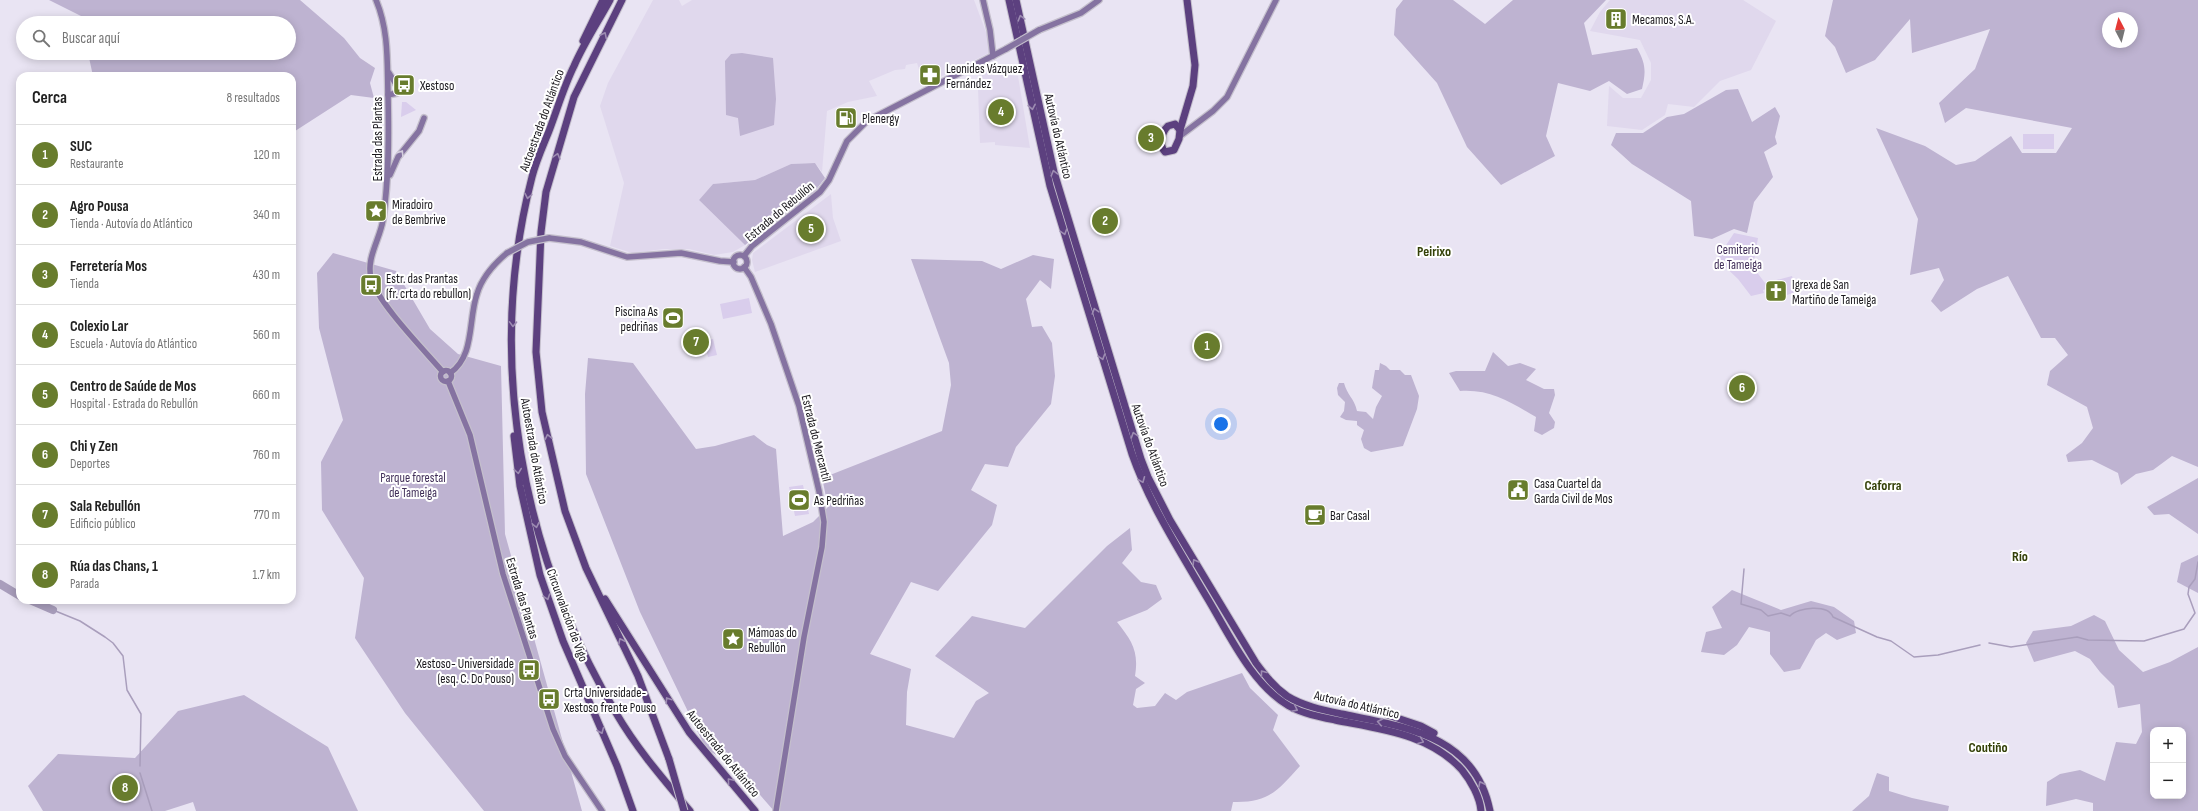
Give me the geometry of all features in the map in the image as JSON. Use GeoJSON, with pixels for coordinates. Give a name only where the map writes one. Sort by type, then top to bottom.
{"type":"FeatureCollection","features":[{"type":"Feature","properties":{"kind":"highway"},"geometry":{"type":"LineString","coordinates":[[573,66],[587,29],[603,0]]}},
{"type":"Feature","properties":{"kind":"highway","name":"Autoestrada do Atlántico"},"geometry":{"type":"LineString","coordinates":[[610,0],[573,66],[532,175],[515,265],[511,373],[514,418],[538,536],[555,589],[572,630],[590,667],[617,715],[644,755],[690,811]]}},
{"type":"Feature","properties":{"kind":"highway","name":"Autoestrada do Atlántico"},"geometry":{"type":"LineString","coordinates":[[622,0],[574,97],[546,192],[541,232],[536,352],[542,412],[565,511],[586,568],[638,676],[669,759],[684,811]]}},
{"type":"Feature","properties":{"kind":"highway","name":"Autovía do Atlántico"},"geometry":{"type":"LineString","coordinates":[[1009,0],[1050,186],[1132,454],[1167,523],[1216,612],[1256,676],[1271,692],[1289,706],[1316,716],[1414,738],[1433,746],[1446,754],[1467,777],[1474,788],[1481,811]]}},
{"type":"Feature","properties":{"kind":"highway","name":"Autovía do Atlántico"},"geometry":{"type":"LineString","coordinates":[[1016,0],[1054,172],[1155,500]]}},
{"type":"Feature","properties":{"kind":"highway"},"geometry":{"type":"LineString","coordinates":[[1179,127],[1193,86],[1195,65],[1187,0]]}},
{"type":"Feature","properties":{"kind":"highway"},"geometry":{"type":"LineString","coordinates":[[1179,127],[1185,109]]}},
{"type":"Feature","properties":{"kind":"highway","name":"Circunvalación de Vigo"},"geometry":{"type":"LineString","coordinates":[[514,418],[515,450],[520,486],[540,575],[563,641],[617,766],[633,811]]}},
{"type":"Feature","properties":{"kind":"highway","name":"Autovía do Atlántico"},"geometry":{"type":"LineString","coordinates":[[1167,523],[1268,680],[1287,696],[1320,710],[1425,734],[1451,748],[1465,761],[1479,780],[1490,811]]}},
{"type":"Feature","properties":{"kind":"highway","name":"Autoestrada do Atlántico"},"geometry":{"type":"LineString","coordinates":[[586,568],[689,732],[755,811]]}},
{"type":"Feature","properties":{"kind":"highway"},"geometry":{"type":"LineString","coordinates":[[1204,600],[1216,612]]}},
{"type":"Feature","properties":{"kind":"highway"},"geometry":{"type":"LineString","coordinates":[[1231,636],[1246,671]]}},
{"type":"Feature","properties":{"kind":"highway"},"geometry":{"type":"LineString","coordinates":[[1388,715],[1420,726],[1444,738],[1456,749],[1465,761]]}},
{"type":"Feature","properties":{"kind":"street","name":"Estrada das Plantas"},"geometry":{"type":"LineString","coordinates":[[376,0],[386,28],[390,148],[388,179],[381,233],[371,260],[371,278],[379,296],[443,372]]}},
{"type":"Feature","properties":{"kind":"street"},"geometry":{"type":"LineString","coordinates":[[983,0],[990,30],[993,56]]}},
{"type":"Feature","properties":{"kind":"street","name":"Estrada do Rebullón"},"geometry":{"type":"LineString","coordinates":[[744,256],[752,246],[820,192],[829,180],[846,141],[857,129],[891,107],[993,56],[1039,30],[1082,13],[1099,0]]}},
{"type":"Feature","properties":{"kind":"street"},"geometry":{"type":"LineString","coordinates":[[1179,127],[1191,126],[1213,111],[1227,97],[1276,0]]}},
{"type":"Feature","properties":{"kind":"street"},"geometry":{"type":"LineString","coordinates":[[388,69],[399,89],[397,93],[388,95]]}},
{"type":"Feature","properties":{"kind":"street"},"geometry":{"type":"LineString","coordinates":[[388,82],[395,82]]}},
{"type":"Feature","properties":{"kind":"street"},"geometry":{"type":"LineString","coordinates":[[388,179],[398,157],[419,131],[424,118]]}},
{"type":"Feature","properties":{"kind":"street"},"geometry":{"type":"LineString","coordinates":[[1179,127],[1191,126]]}},
{"type":"Feature","properties":{"kind":"street"},"geometry":{"type":"LineString","coordinates":[[450,373],[451,379],[448,381],[445,382],[441,379],[443,372],[450,373],[462,363],[474,303],[481,284],[496,262],[507,253],[528,242],[549,238],[581,242],[627,257],[681,253],[734,262]]}},
{"type":"Feature","properties":{"kind":"street"},"geometry":{"type":"LineString","coordinates":[[744,256],[747,262],[744,267],[736,268],[734,262],[736,257],[744,256]]}},
{"type":"Feature","properties":{"kind":"street","name":"Estrada do Mercantil"},"geometry":{"type":"LineString","coordinates":[[744,267],[751,277],[771,324],[799,406],[819,491],[824,522],[822,547],[804,638],[776,811]]}},
{"type":"Feature","properties":{"kind":"street","name":"Estrada das Plantas"},"geometry":{"type":"LineString","coordinates":[[448,381],[470,435],[503,574],[553,729],[567,760],[602,811]]}},
{"type":"Feature","properties":{"kind":"shaded area"},"geometry":{"type":"Polygon","coordinates":[[[653,0],[679,0],[682,6],[692,0],[974,0],[993,51],[924,85],[917,63],[906,65],[905,69],[895,70],[869,81],[877,96],[848,102],[827,111],[822,172],[815,163],[791,164],[755,180],[713,184],[699,200],[745,245],[733,252],[714,255],[689,249],[664,249],[632,253],[610,246],[624,183],[600,106],[608,83],[653,0]]]}},
{"type":"Feature","properties":{"kind":"shaded area"},"geometry":{"type":"Polygon","coordinates":[[[1610,0],[1743,0],[1776,21],[1751,70],[1720,81],[1694,107],[1668,104],[1665,115],[1642,130],[1607,126],[1609,86],[1623,98],[1641,98],[1651,80],[1651,63],[1640,40],[1590,31],[1600,12],[1610,0]]]}},
{"type":"Feature","properties":{"kind":"shaded area"},"geometry":{"type":"Polygon","coordinates":[[[983,72],[1018,76],[1030,148],[995,145],[995,142],[980,143],[978,89],[983,72]]]}},
{"type":"Feature","properties":{"kind":"shaded area"},"geometry":{"type":"Polygon","coordinates":[[[831,194],[833,218],[841,241],[755,272],[752,260],[753,253],[831,194]]]}},
{"type":"Feature","properties":{"kind":"shaded area","name":"Piscina As pedriñas"},"geometry":{"type":"Polygon","coordinates":[[[675,309],[679,325],[671,327],[667,310],[675,309]]]}},
{"type":"Feature","properties":{"kind":"green space"},"geometry":{"type":"Polygon","coordinates":[[[49,0],[300,0],[344,38],[360,58],[375,68],[370,83],[374,98],[351,95],[296,130],[296,72],[92,72],[90,60],[296,60],[296,16],[81,16],[49,0]]]}},
{"type":"Feature","properties":{"kind":"green space"},"geometry":{"type":"Polygon","coordinates":[[[1403,0],[1453,0],[1485,24],[1513,0],[1606,0],[1584,23],[1592,55],[1637,48],[1644,64],[1642,89],[1627,94],[1609,81],[1590,91],[1558,83],[1546,136],[1555,156],[1501,185],[1467,147],[1437,83],[1394,35],[1396,9],[1403,0]]]}},
{"type":"Feature","properties":{"kind":"green space"},"geometry":{"type":"Polygon","coordinates":[[[1833,0],[2198,0],[2198,467],[2172,456],[2153,470],[2136,474],[2121,485],[2118,473],[2092,460],[2068,462],[2066,455],[2082,443],[2093,428],[2087,407],[2047,385],[2050,371],[2068,355],[2055,338],[2041,338],[2008,276],[1977,289],[1941,312],[1931,301],[1944,280],[1939,268],[1910,275],[1918,219],[1876,128],[1925,146],[1956,165],[1975,161],[2011,136],[2022,153],[2056,153],[2072,128],[1966,108],[1945,123],[1939,103],[1975,69],[1990,29],[1912,53],[1910,19],[1875,60],[1846,73],[1835,47],[1825,36],[1833,0]]]}},
{"type":"Feature","properties":{"kind":"green space"},"geometry":{"type":"Polygon","coordinates":[[[742,53],[773,58],[776,99],[774,125],[740,136],[738,118],[726,115],[725,61],[731,54],[742,53]]]}},
{"type":"Feature","properties":{"kind":"green space"},"geometry":{"type":"Polygon","coordinates":[[[1738,89],[1752,122],[1775,107],[1780,116],[1775,137],[1777,144],[1764,152],[1773,177],[1754,202],[1747,233],[1734,229],[1712,239],[1694,236],[1691,201],[1632,164],[1611,145],[1616,133],[1643,133],[1667,117],[1684,114],[1726,90],[1738,89]]]}},
{"type":"Feature","properties":{"kind":"green space"},"geometry":{"type":"Polygon","coordinates":[[[402,102],[406,102],[416,110],[401,117],[402,102]]]}},
{"type":"Feature","properties":{"kind":"green space"},"geometry":{"type":"Polygon","coordinates":[[[2023,134],[2054,134],[2054,149],[2023,149],[2023,134]]]}},
{"type":"Feature","properties":{"kind":"green space"},"geometry":{"type":"Polygon","coordinates":[[[815,163],[825,178],[815,191],[745,245],[699,200],[713,184],[755,180],[791,164],[815,163]]]}},
{"type":"Feature","properties":{"kind":"green space","name":"Cemiterio de Tameiga"},"geometry":{"type":"Polygon","coordinates":[[[1734,233],[1758,238],[1753,267],[1765,283],[1792,276],[1796,292],[1787,295],[1784,284],[1763,290],[1764,293],[1751,296],[1738,279],[1717,259],[1734,233]]]}},
{"type":"Feature","properties":{"kind":"green space","name":"Parque forestal de Tameiga"},"geometry":{"type":"Polygon","coordinates":[[[333,253],[396,271],[430,329],[458,354],[501,366],[505,534],[582,811],[484,811],[405,713],[355,638],[364,578],[322,510],[321,462],[343,420],[319,328],[317,273],[333,253]]]}},
{"type":"Feature","properties":{"kind":"green space"},"geometry":{"type":"Polygon","coordinates":[[[1033,255],[1054,259],[1051,289],[1040,280],[1026,299],[1032,327],[1042,326],[1052,343],[1055,376],[1051,404],[1016,447],[1008,467],[985,464],[971,490],[997,505],[992,525],[938,591],[911,582],[870,654],[911,669],[907,692],[906,725],[954,738],[976,701],[989,693],[935,656],[972,616],[1025,628],[1107,546],[1130,528],[1132,550],[1122,563],[1141,582],[1156,585],[1162,599],[1147,610],[1117,622],[1127,635],[1135,653],[1135,676],[1145,683],[1136,689],[1133,705],[1137,708],[1155,706],[1165,693],[1176,700],[1187,692],[1242,673],[1250,688],[1278,715],[1273,730],[1300,766],[1278,789],[1271,794],[1264,798],[1255,800],[1233,802],[1231,811],[774,811],[735,766],[706,749],[640,612],[586,474],[585,394],[588,358],[633,363],[696,449],[715,446],[754,435],[767,445],[776,449],[783,536],[813,522],[828,507],[823,482],[830,475],[942,431],[951,385],[949,363],[911,259],[982,261],[1001,269],[1033,255]]]}},
{"type":"Feature","properties":{"kind":"green space"},"geometry":{"type":"Polygon","coordinates":[[[749,298],[752,313],[723,319],[720,304],[749,298]]]}},
{"type":"Feature","properties":{"kind":"green space"},"geometry":{"type":"Polygon","coordinates":[[[713,339],[717,355],[708,357],[704,341],[713,339]]]}},
{"type":"Feature","properties":{"kind":"green space"},"geometry":{"type":"Polygon","coordinates":[[[1493,352],[1508,366],[1520,363],[1536,369],[1526,380],[1544,389],[1554,389],[1555,395],[1549,413],[1555,422],[1554,428],[1542,435],[1534,431],[1536,417],[1518,406],[1491,394],[1460,391],[1449,373],[1456,371],[1485,371],[1493,352]]]}},
{"type":"Feature","properties":{"kind":"green space"},"geometry":{"type":"Polygon","coordinates":[[[1380,363],[1390,370],[1400,370],[1405,375],[1411,375],[1419,396],[1417,409],[1403,446],[1371,452],[1364,448],[1361,439],[1364,430],[1357,425],[1357,421],[1346,420],[1340,417],[1344,411],[1345,402],[1338,395],[1337,388],[1339,383],[1344,383],[1357,411],[1366,412],[1373,419],[1376,407],[1382,396],[1372,388],[1375,370],[1379,370],[1380,363]]]}},
{"type":"Feature","properties":{"kind":"green space"},"geometry":{"type":"Polygon","coordinates":[[[2198,478],[2198,534],[2169,514],[2154,515],[2147,507],[2198,478]]]}},
{"type":"Feature","properties":{"kind":"green space","name":"As Pedriñas"},"geometry":{"type":"Polygon","coordinates":[[[803,485],[809,514],[795,516],[789,487],[803,485]]]}},
{"type":"Feature","properties":{"kind":"green space"},"geometry":{"type":"Polygon","coordinates":[[[2198,555],[2198,593],[2177,582],[2181,563],[2198,555]]]}},
{"type":"Feature","properties":{"kind":"green space"},"geometry":{"type":"Polygon","coordinates":[[[1732,590],[1781,610],[1811,601],[1834,607],[1854,621],[1856,633],[1837,640],[1826,633],[1816,640],[1800,669],[1784,672],[1770,654],[1770,632],[1749,627],[1737,645],[1724,655],[1701,652],[1706,632],[1722,628],[1712,607],[1732,590]]]}},
{"type":"Feature","properties":{"kind":"green space"},"geometry":{"type":"Polygon","coordinates":[[[2094,615],[2105,621],[2119,650],[2143,672],[2170,662],[2198,647],[2198,811],[2093,811],[2093,803],[2076,799],[2046,806],[2047,782],[2060,774],[2080,770],[2105,781],[2116,742],[2136,744],[2142,732],[2140,704],[2118,708],[2114,686],[2090,659],[2075,651],[2034,662],[2026,643],[2033,631],[2071,626],[2094,615]]]}},
{"type":"Feature","properties":{"kind":"green space"},"geometry":{"type":"Polygon","coordinates":[[[244,695],[328,747],[358,811],[196,811],[193,802],[165,811],[43,811],[28,786],[58,754],[135,758],[178,711],[244,695]]]}},
{"type":"Feature","properties":{"kind":"green space"},"geometry":{"type":"Polygon","coordinates":[[[1877,773],[1889,777],[1889,791],[1912,798],[1949,806],[1948,811],[1852,811],[1869,796],[1877,773]]]}},
{"type":"Feature","properties":{"kind":"waterway"},"geometry":{"type":"LineString","coordinates":[[1989,643],[2011,647],[2077,637],[2088,640],[2144,641],[2184,629],[2195,613],[2188,594],[2189,587],[2195,579],[2198,562]]}},
{"type":"Feature","properties":{"kind":"waterway"},"geometry":{"type":"LineString","coordinates":[[1744,569],[1741,604],[1761,610],[1768,616],[1781,613],[1790,616],[1799,611],[1813,608],[1825,610],[1833,617],[1877,637],[1891,641],[1914,657],[1938,655],[1980,645]]}},
{"type":"Feature","properties":{"kind":"waterway"},"geometry":{"type":"LineString","coordinates":[[0,584],[16,594]]}},
{"type":"Feature","properties":{"kind":"waterway"},"geometry":{"type":"LineString","coordinates":[[39,604],[53,610]]}},
{"type":"Feature","properties":{"kind":"waterway"},"geometry":{"type":"LineString","coordinates":[[53,610],[80,621],[105,637],[113,643],[123,656],[127,690],[141,714],[140,766]]}},
{"type":"Feature","properties":{"kind":"waterway"},"geometry":{"type":"LineString","coordinates":[[140,773],[152,811]]}},
{"type":"Feature","properties":{"kind":"place","name":"Mecamos, S.A."},"geometry":{"type":"Point","coordinates":[1616,19]}},
{"type":"Feature","properties":{"kind":"place","name":"Leonides Vázquez Fernández"},"geometry":{"type":"Point","coordinates":[930,75]}},
{"type":"Feature","properties":{"kind":"place","name":"Xestoso"},"geometry":{"type":"Point","coordinates":[404,85]}},
{"type":"Feature","properties":{"kind":"place","name":"Colexio Lar"},"geometry":{"type":"Point","coordinates":[1001,112]}},
{"type":"Feature","properties":{"kind":"place","name":"Plenergy"},"geometry":{"type":"Point","coordinates":[846,118]}},
{"type":"Feature","properties":{"kind":"place","name":"Ferretería Mos"},"geometry":{"type":"Point","coordinates":[1151,138]}},
{"type":"Feature","properties":{"kind":"place","name":"Miradoiro de Bembrive"},"geometry":{"type":"Point","coordinates":[376,211]}},
{"type":"Feature","properties":{"kind":"place","name":"Agro Pousa"},"geometry":{"type":"Point","coordinates":[1105,221]}},
{"type":"Feature","properties":{"kind":"place","name":"Centro de Saúde de Mos"},"geometry":{"type":"Point","coordinates":[811,229]}},
{"type":"Feature","properties":{"kind":"place","name":"Estr. das Prantas (fr. crta do rebullon)"},"geometry":{"type":"Point","coordinates":[371,285]}},
{"type":"Feature","properties":{"kind":"place","name":"Igrexa de San Martiño de Tameiga"},"geometry":{"type":"Point","coordinates":[1776,291]}},
{"type":"Feature","properties":{"kind":"place","name":"Piscina As pedriñas"},"geometry":{"type":"Point","coordinates":[673,318]}},
{"type":"Feature","properties":{"kind":"place","name":"Sala Rebullón"},"geometry":{"type":"Point","coordinates":[696,342]}},
{"type":"Feature","properties":{"kind":"place","name":"SUC"},"geometry":{"type":"Point","coordinates":[1207,346]}},
{"type":"Feature","properties":{"kind":"place","name":"Chi y Zen"},"geometry":{"type":"Point","coordinates":[1742,388]}},
{"type":"Feature","properties":{"kind":"place","name":"Casa Cuartel da Garda Civil de Mos"},"geometry":{"type":"Point","coordinates":[1518,490]}},
{"type":"Feature","properties":{"kind":"place","name":"As Pedriñas"},"geometry":{"type":"Point","coordinates":[799,500]}},
{"type":"Feature","properties":{"kind":"place","name":"Bar Casal"},"geometry":{"type":"Point","coordinates":[1315,515]}},
{"type":"Feature","properties":{"kind":"place","name":"Mámoas do Rebullón"},"geometry":{"type":"Point","coordinates":[733,639]}},
{"type":"Feature","properties":{"kind":"place","name":"Xestoso- Universidade (esq. C. Do Pouso)"},"geometry":{"type":"Point","coordinates":[529,670]}},
{"type":"Feature","properties":{"kind":"place","name":"Crta Universidade- Xestoso frente Pouso"},"geometry":{"type":"Point","coordinates":[549,699]}},
{"type":"Feature","properties":{"kind":"place","name":"Rúa das Chans, 1"},"geometry":{"type":"Point","coordinates":[125,788]}},
{"type":"Feature","properties":{"kind":"district","name":"Peirixo"},"geometry":{"type":"Point","coordinates":[1434,251]}},
{"type":"Feature","properties":{"kind":"district","name":"Caforra"},"geometry":{"type":"Point","coordinates":[1883,485]}},
{"type":"Feature","properties":{"kind":"district","name":"Río"},"geometry":{"type":"Point","coordinates":[2020,556]}},
{"type":"Feature","properties":{"kind":"district","name":"Coutiño"},"geometry":{"type":"Point","coordinates":[1988,747]}}]}
